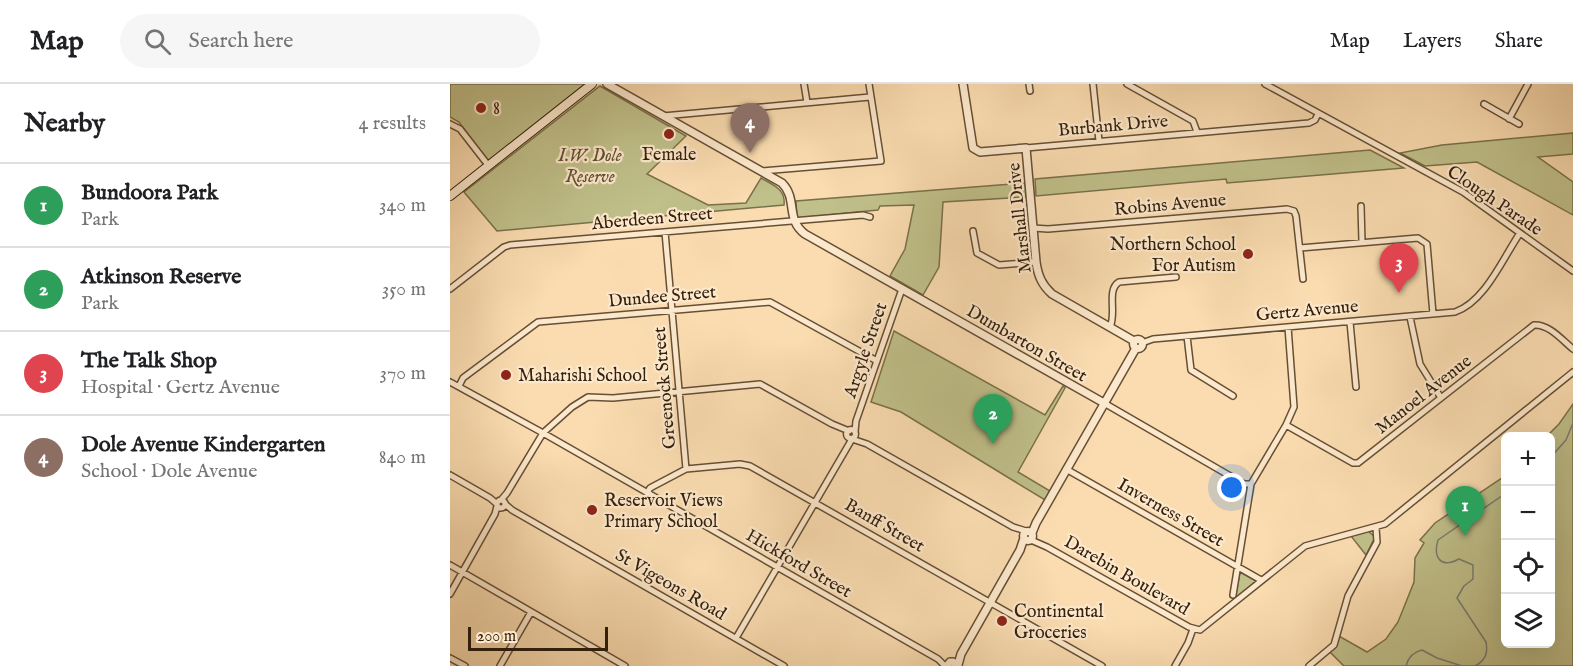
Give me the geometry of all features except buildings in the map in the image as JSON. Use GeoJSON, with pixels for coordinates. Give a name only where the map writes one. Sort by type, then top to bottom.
{"type":"FeatureCollection","features":[{"type":"Feature","properties":{"kind":"main road"},"geometry":{"type":"LineString","coordinates":[[450,194],[505,154],[592,84]]}},
{"type":"Feature","properties":{"kind":"street"},"geometry":{"type":"LineString","coordinates":[[607,84],[782,183],[790,196],[793,220]]}},
{"type":"Feature","properties":{"kind":"street"},"geometry":{"type":"LineString","coordinates":[[804,84],[807,102]]}},
{"type":"Feature","properties":{"kind":"street"},"geometry":{"type":"LineString","coordinates":[[761,171],[881,161],[868,84]]}},
{"type":"Feature","properties":{"kind":"street","name":"Burbank Drive"},"geometry":{"type":"LineString","coordinates":[[963,84],[973,148],[980,152],[1310,123],[1318,114]]}},
{"type":"Feature","properties":{"kind":"street"},"geometry":{"type":"LineString","coordinates":[[1029,84],[1030,91]]}},
{"type":"Feature","properties":{"kind":"street"},"geometry":{"type":"LineString","coordinates":[[1093,84],[1099,141]]}},
{"type":"Feature","properties":{"kind":"street"},"geometry":{"type":"LineString","coordinates":[[1127,84],[1194,121],[1197,132]]}},
{"type":"Feature","properties":{"kind":"street","name":"Clough Parade"},"geometry":{"type":"LineString","coordinates":[[1265,84],[1463,192],[1573,271]]}},
{"type":"Feature","properties":{"kind":"street"},"geometry":{"type":"LineString","coordinates":[[1509,119],[1528,84]]}},
{"type":"Feature","properties":{"kind":"street"},"geometry":{"type":"LineString","coordinates":[[663,116],[870,97]]}},
{"type":"Feature","properties":{"kind":"street"},"geometry":{"type":"LineString","coordinates":[[1485,104],[1519,124]]}},
{"type":"Feature","properties":{"kind":"street"},"geometry":{"type":"LineString","coordinates":[[683,127],[685,114]]}},
{"type":"Feature","properties":{"kind":"street"},"geometry":{"type":"LineString","coordinates":[[450,124],[460,129],[488,165]]}},
{"type":"Feature","properties":{"kind":"street","name":"Marshall Drive"},"geometry":{"type":"LineString","coordinates":[[1026,148],[1036,262],[1038,275],[1044,287],[1137,344]]}},
{"type":"Feature","properties":{"kind":"street"},"geometry":{"type":"LineString","coordinates":[[782,183],[786,168]]}},
{"type":"Feature","properties":{"kind":"street"},"geometry":{"type":"LineString","coordinates":[[1361,206],[1362,242]]}},
{"type":"Feature","properties":{"kind":"street","name":"Robins Avenue"},"geometry":{"type":"LineString","coordinates":[[1033,230],[1287,209],[1294,211],[1300,248]]}},
{"type":"Feature","properties":{"kind":"street","name":"Aberdeen Street"},"geometry":{"type":"LineString","coordinates":[[450,289],[504,247],[510,245],[793,220],[863,215],[870,217]]}},
{"type":"Feature","properties":{"kind":"street","name":"Dumbarton Street"},"geometry":{"type":"LineString","coordinates":[[793,220],[805,234],[1244,484],[1251,484]]}},
{"type":"Feature","properties":{"kind":"street"},"geometry":{"type":"LineString","coordinates":[[973,231],[977,253],[999,265],[1036,262]]}},
{"type":"Feature","properties":{"kind":"street","name":"Greenock Street"},"geometry":{"type":"LineString","coordinates":[[665,232],[686,469]]}},
{"type":"Feature","properties":{"kind":"street","name":"Gertz Avenue"},"geometry":{"type":"LineString","coordinates":[[1137,344],[1153,339],[1455,312],[1470,305],[1522,235]]}},
{"type":"Feature","properties":{"kind":"street"},"geometry":{"type":"LineString","coordinates":[[1303,279],[1300,248],[1418,238],[1427,244],[1433,314]]}},
{"type":"Feature","properties":{"kind":"street"},"geometry":{"type":"LineString","coordinates":[[1110,327],[1114,320],[1112,290],[1114,285],[1119,282],[1176,277]]}},
{"type":"Feature","properties":{"kind":"street","name":"Argyle Street"},"geometry":{"type":"LineString","coordinates":[[736,638],[851,435],[902,288]]}},
{"type":"Feature","properties":{"kind":"street","name":"Dundee Street"},"geometry":{"type":"LineString","coordinates":[[458,386],[463,378],[538,322],[770,302],[877,361]]}},
{"type":"Feature","properties":{"kind":"street"},"geometry":{"type":"LineString","coordinates":[[1410,316],[1420,364],[1441,398]]}},
{"type":"Feature","properties":{"kind":"street"},"geometry":{"type":"LineString","coordinates":[[1350,322],[1356,387]]}},
{"type":"Feature","properties":{"kind":"street","name":"Manoel Avenue"},"geometry":{"type":"LineString","coordinates":[[1286,425],[1358,464],[1534,325],[1549,329],[1573,349]]}},
{"type":"Feature","properties":{"kind":"street"},"geometry":{"type":"LineString","coordinates":[[1233,595],[1251,484],[1294,407],[1288,327]]}},
{"type":"Feature","properties":{"kind":"street"},"geometry":{"type":"LineString","coordinates":[[1187,336],[1191,370],[1233,396]]}},
{"type":"Feature","properties":{"kind":"street"},"geometry":{"type":"LineString","coordinates":[[952,664],[961,654],[1137,344]]}},
{"type":"Feature","properties":{"kind":"street","name":"Darebin Boulevard"},"geometry":{"type":"LineString","coordinates":[[501,504],[543,433],[565,414],[584,402],[760,384],[1195,630],[1205,627],[1260,580],[1305,546],[1385,524],[1573,372]]}},
{"type":"Feature","properties":{"kind":"street","name":"Hickford Street"},"geometry":{"type":"LineString","coordinates":[[450,381],[776,568],[938,659],[952,664]]}},
{"type":"Feature","properties":{"kind":"street","name":"Banff Street"},"geometry":{"type":"LineString","coordinates":[[647,494],[650,488],[686,469],[740,464],[750,466],[1102,666]]}},
{"type":"Feature","properties":{"kind":"street","name":"Inverness Street"},"geometry":{"type":"LineString","coordinates":[[1066,469],[1260,580]]}},
{"type":"Feature","properties":{"kind":"street","name":"St Vigeons Road"},"geometry":{"type":"LineString","coordinates":[[450,475],[784,666]]}},
{"type":"Feature","properties":{"kind":"street"},"geometry":{"type":"LineString","coordinates":[[450,594],[501,504]]}},
{"type":"Feature","properties":{"kind":"street"},"geometry":{"type":"LineString","coordinates":[[1309,666],[1334,645],[1348,596],[1377,542],[1376,528]]}},
{"type":"Feature","properties":{"kind":"street"},"geometry":{"type":"LineString","coordinates":[[450,566],[625,666]]}},
{"type":"Feature","properties":{"kind":"street"},"geometry":{"type":"LineString","coordinates":[[500,666],[531,612]]}},
{"type":"Feature","properties":{"kind":"street"},"geometry":{"type":"LineString","coordinates":[[1174,666],[1188,643],[1195,638],[1195,630]]}},
{"type":"Feature","properties":{"kind":"street"},"geometry":{"type":"LineString","coordinates":[[450,658],[465,666]]}},
{"type":"Feature","properties":{"kind":"green space"},"geometry":{"type":"Polygon","coordinates":[[[450,84],[585,84],[488,161],[459,122],[450,117],[450,84]]]}},
{"type":"Feature","properties":{"kind":"green space","name":"I.W. Dole Reserve"},"geometry":{"type":"Polygon","coordinates":[[[600,86],[686,136],[647,174],[708,205],[746,203],[761,178],[781,191],[784,205],[497,231],[464,192],[600,86]]]}},
{"type":"Feature","properties":{"kind":"green space"},"geometry":{"type":"Polygon","coordinates":[[[1573,133],[1573,154],[1538,157],[1573,182],[1573,215],[1477,162],[1425,166],[1400,153],[1442,145],[1573,133]]]}},
{"type":"Feature","properties":{"kind":"green space"},"geometry":{"type":"Polygon","coordinates":[[[1370,150],[1404,168],[1227,183],[1226,179],[1036,196],[1035,179],[1370,150]]]}},
{"type":"Feature","properties":{"kind":"green space"},"geometry":{"type":"Polygon","coordinates":[[[1025,183],[1026,197],[943,202],[939,267],[923,295],[890,276],[905,249],[914,205],[880,206],[878,210],[797,218],[796,201],[1025,183]]]}},
{"type":"Feature","properties":{"kind":"green space"},"geometry":{"type":"Polygon","coordinates":[[[894,331],[1045,415],[1063,386],[1065,388],[1018,472],[1050,491],[1045,500],[901,412],[871,402],[894,331]]]}},
{"type":"Feature","properties":{"kind":"green space"},"geometry":{"type":"Polygon","coordinates":[[[1573,404],[1573,666],[1344,666],[1330,652],[1339,636],[1367,652],[1386,639],[1398,622],[1414,582],[1415,558],[1424,543],[1420,540],[1435,523],[1501,479],[1501,648],[1555,648],[1555,432],[1551,432],[1573,404]]]}},
{"type":"Feature","properties":{"kind":"green space"},"geometry":{"type":"Polygon","coordinates":[[[1368,531],[1375,537],[1366,555],[1351,536],[1368,531]]]}},
{"type":"Feature","properties":{"kind":"green space"},"geometry":{"type":"Polygon","coordinates":[[[1240,572],[1256,581],[1235,599],[1240,572]]]}},
{"type":"Feature","properties":{"kind":"waterway"},"geometry":{"type":"LineString","coordinates":[[1555,452],[1566,440],[1573,423]]}},
{"type":"Feature","properties":{"kind":"waterway"},"geometry":{"type":"LineString","coordinates":[[1475,666],[1485,656],[1486,642],[1457,598],[1464,586],[1473,579],[1473,565],[1459,559],[1443,562],[1437,556],[1437,546],[1438,540],[1501,496]]}},
{"type":"Feature","properties":{"kind":"waterway"},"geometry":{"type":"LineString","coordinates":[[1406,666],[1411,656],[1422,650],[1437,658],[1462,666]]}},
{"type":"Feature","properties":{"kind":"place","name":"8"},"geometry":{"type":"Point","coordinates":[481,108]}},
{"type":"Feature","properties":{"kind":"place","name":"Female"},"geometry":{"type":"Point","coordinates":[669,134]}},
{"type":"Feature","properties":{"kind":"place","name":"Dole Avenue Kindergarten"},"geometry":{"type":"Point","coordinates":[750,153]}},
{"type":"Feature","properties":{"kind":"place","name":"Northern School For Autism"},"geometry":{"type":"Point","coordinates":[1248,254]}},
{"type":"Feature","properties":{"kind":"place","name":"The Talk Shop"},"geometry":{"type":"Point","coordinates":[1399,293]}},
{"type":"Feature","properties":{"kind":"place","name":"Maharishi School"},"geometry":{"type":"Point","coordinates":[506,375]}},
{"type":"Feature","properties":{"kind":"place","name":"Atkinson Reserve"},"geometry":{"type":"Point","coordinates":[993,444]}},
{"type":"Feature","properties":{"kind":"place","name":"Reservoir Views Primary School"},"geometry":{"type":"Point","coordinates":[592,510]}},
{"type":"Feature","properties":{"kind":"place","name":"Bundoora Park"},"geometry":{"type":"Point","coordinates":[1465,536]}},
{"type":"Feature","properties":{"kind":"place","name":"Continental Groceries"},"geometry":{"type":"Point","coordinates":[1002,621]}}]}
